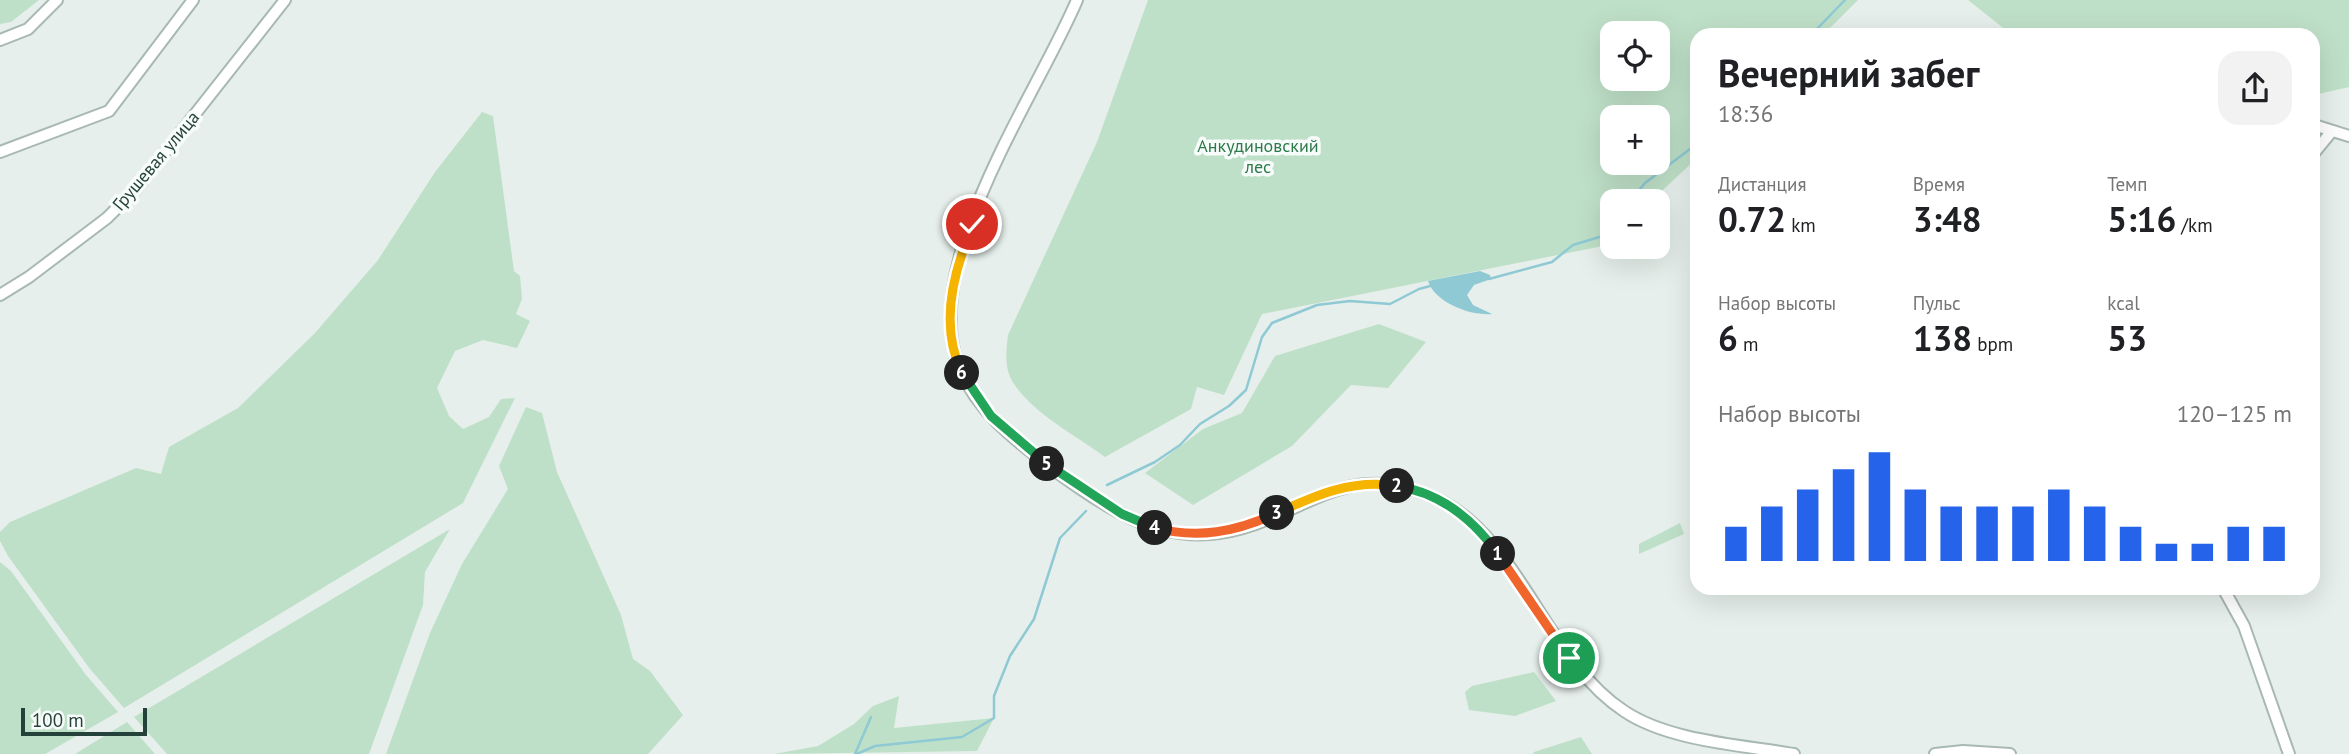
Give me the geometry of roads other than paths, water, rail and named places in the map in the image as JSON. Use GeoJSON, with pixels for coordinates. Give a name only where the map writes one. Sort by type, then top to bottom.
{"type":"FeatureCollection","features":[{"type":"Feature","properties":{"kind":"street"},"geometry":{"type":"LineString","coordinates":[[0,40],[28,29],[57,0]]}},
{"type":"Feature","properties":{"kind":"street"},"geometry":{"type":"LineString","coordinates":[[0,152],[109,111],[193,0]]}},
{"type":"Feature","properties":{"kind":"street","name":"Грушевая улица"},"geometry":{"type":"LineString","coordinates":[[0,295],[29,278],[107,218],[136,189],[285,0]]}},
{"type":"Feature","properties":{"kind":"street"},"geometry":{"type":"LineString","coordinates":[[1077,0],[988,184],[952,289],[950,321],[954,351],[966,380],[991,416],[1030,451],[1102,502],[1138,522],[1172,532],[1224,532],[1264,519],[1319,494],[1356,484],[1402,487],[1439,499],[1475,525],[1582,674],[1624,712],[1657,727],[1685,734],[1794,754]]}},
{"type":"Feature","properties":{"kind":"street"},"geometry":{"type":"LineString","coordinates":[[2320,127],[2349,136]]}},
{"type":"Feature","properties":{"kind":"street"},"geometry":{"type":"LineString","coordinates":[[2320,146],[2332,131]]}},
{"type":"Feature","properties":{"kind":"street"},"geometry":{"type":"LineString","coordinates":[[2227,595],[2244,626],[2289,754]]}},
{"type":"Feature","properties":{"kind":"street"},"geometry":{"type":"LineString","coordinates":[[1936,754],[1963,751],[2010,754]]}},
{"type":"Feature","properties":{"kind":"water"},"geometry":{"type":"Polygon","coordinates":[[[1480,271],[1490,275],[1491,279],[1474,285],[1467,295],[1473,305],[1492,314],[1474,313],[1455,307],[1438,296],[1428,281],[1480,271]]]}},
{"type":"Feature","properties":{"kind":"waterway"},"geometry":{"type":"LineString","coordinates":[[1818,28],[1845,0]]}},
{"type":"Feature","properties":{"kind":"waterway"},"geometry":{"type":"LineString","coordinates":[[1640,189],[1690,149]]}},
{"type":"Feature","properties":{"kind":"waterway"},"geometry":{"type":"LineString","coordinates":[[1489,279],[1552,262],[1573,245],[1600,237]]}},
{"type":"Feature","properties":{"kind":"waterway"},"geometry":{"type":"LineString","coordinates":[[1107,485],[1155,462],[1180,445],[1200,424],[1229,406],[1246,390],[1262,337],[1272,323],[1317,305],[1350,301],[1390,304],[1430,286]]}},
{"type":"Feature","properties":{"kind":"waterway"},"geometry":{"type":"LineString","coordinates":[[857,754],[875,746],[962,737],[994,718],[994,696],[1010,656],[1034,619],[1060,538],[1086,511]]}},
{"type":"Feature","properties":{"kind":"waterway"},"geometry":{"type":"LineString","coordinates":[[855,754],[871,717]]}},
{"type":"Feature","properties":{"kind":"park label","name":"Анкудиновский лес"},"geometry":{"type":"Point","coordinates":[1258,156]}}]}
